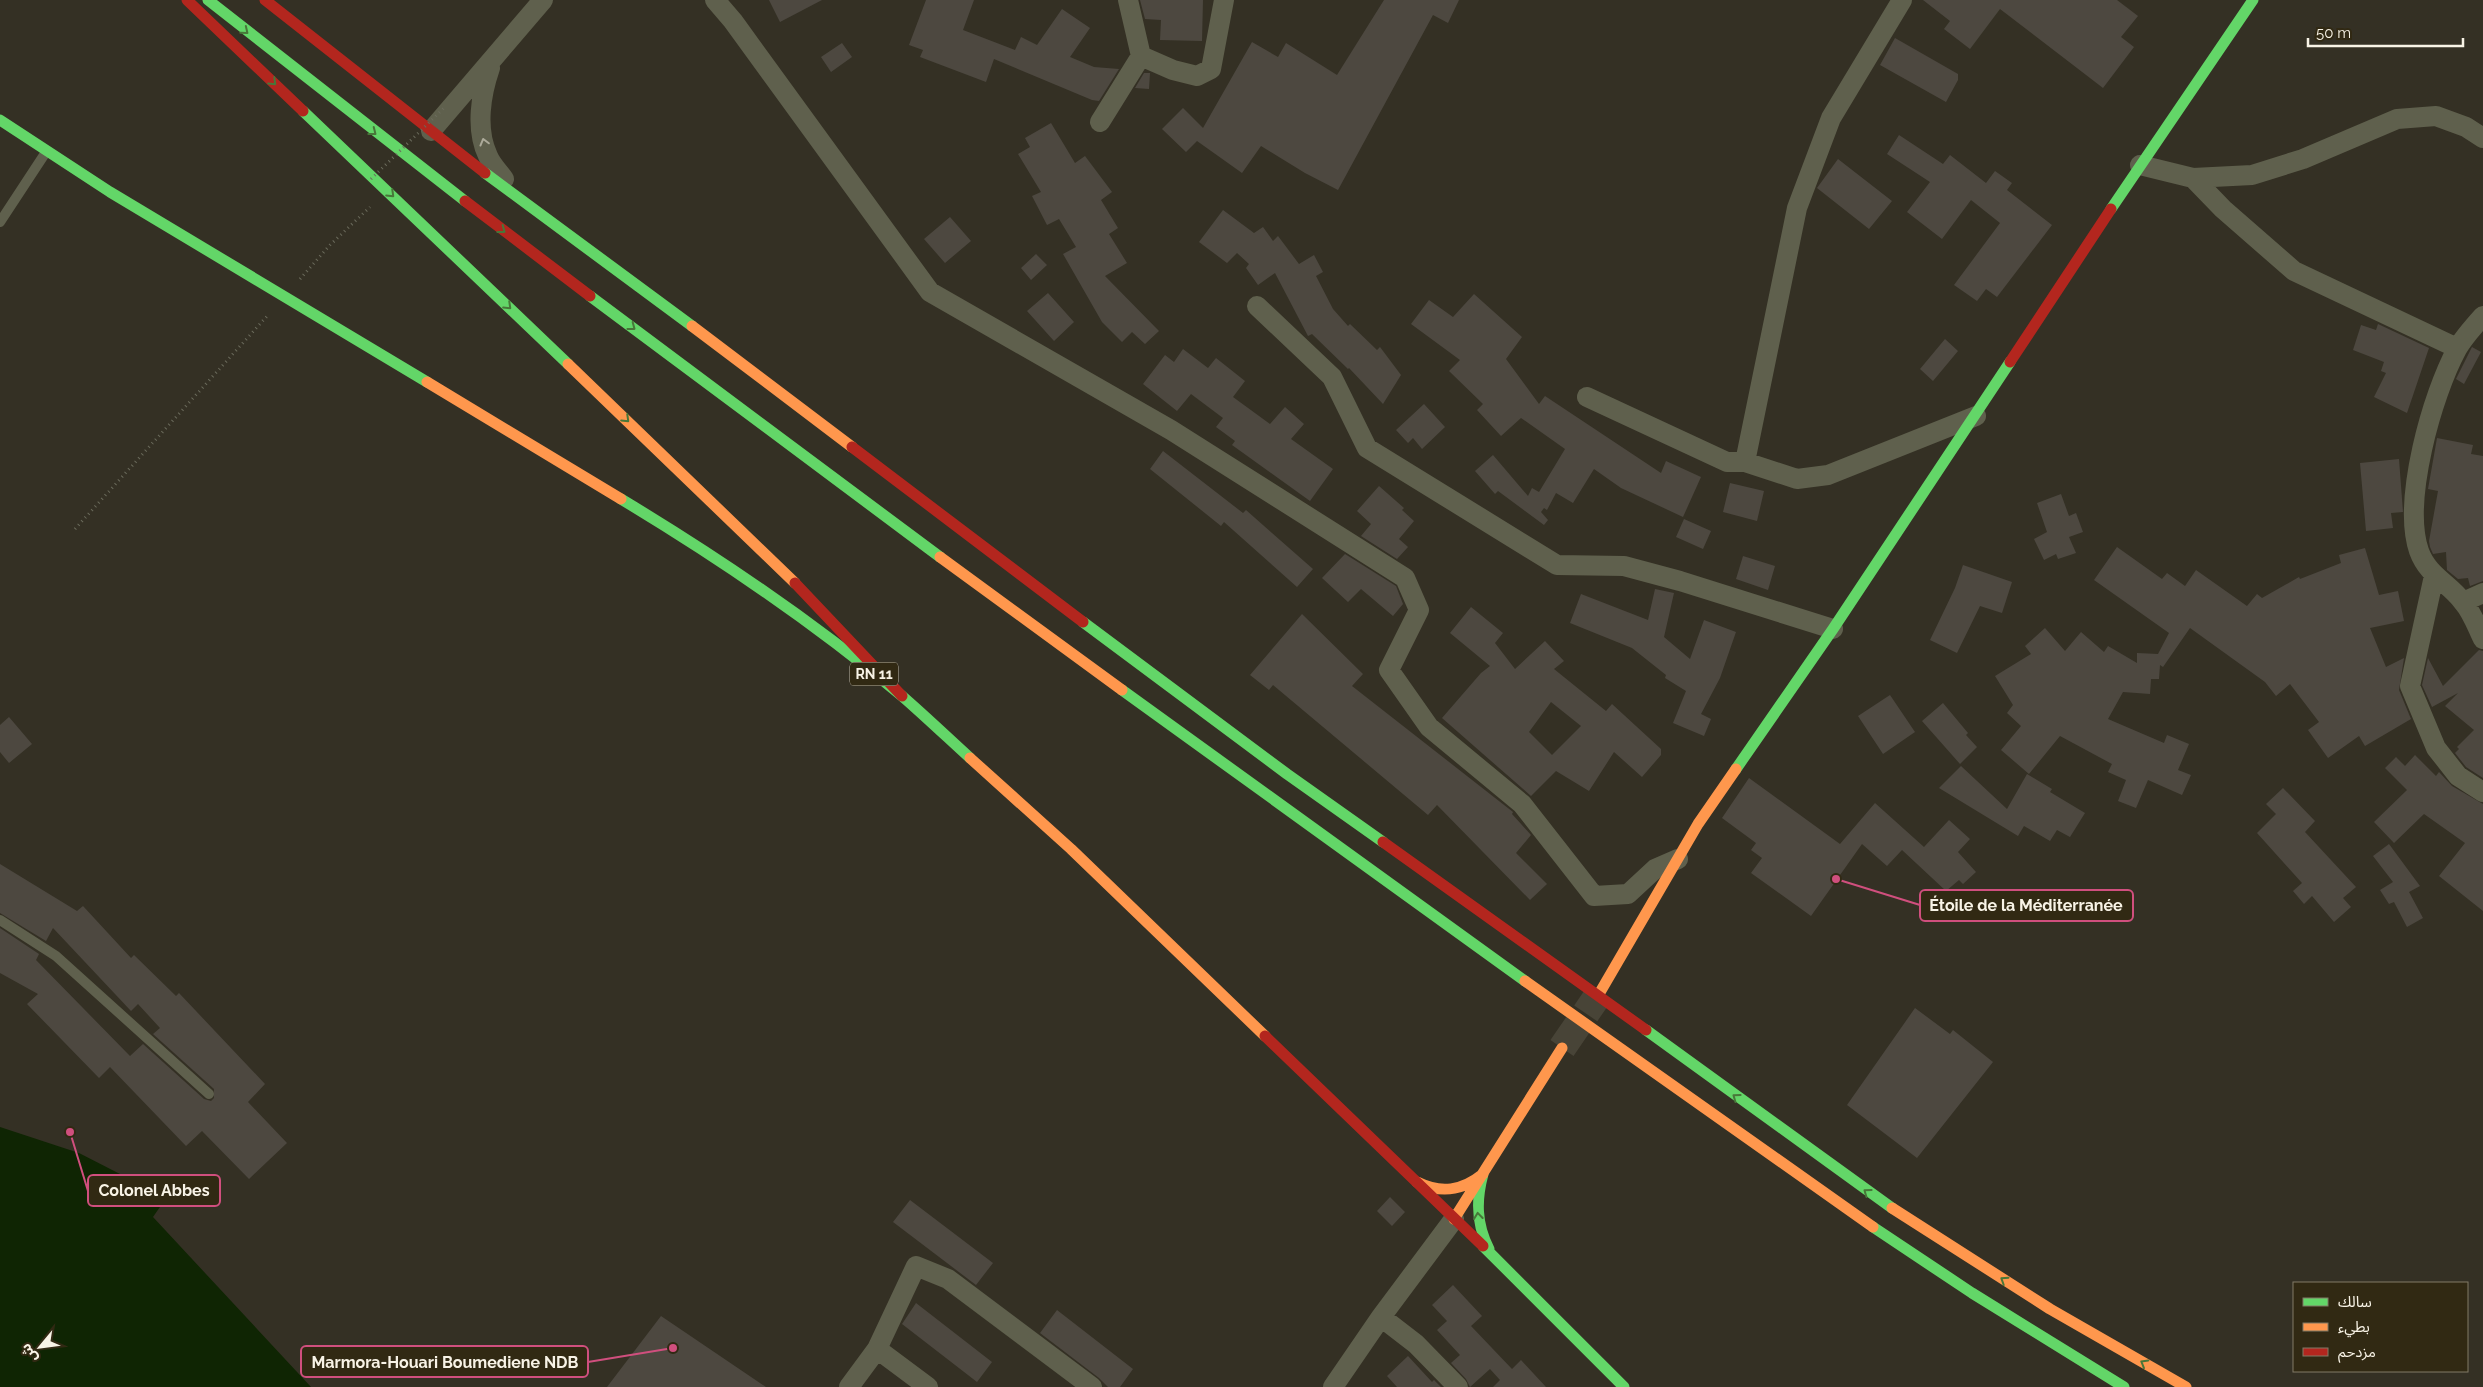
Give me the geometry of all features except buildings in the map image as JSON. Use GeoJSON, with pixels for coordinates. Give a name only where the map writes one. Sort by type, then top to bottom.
{"type":"FeatureCollection","features":[{"type":"Feature","properties":{"kind":"main road"},"geometry":{"type":"LineString","coordinates":[[187,0],[714,504],[826,614],[902,696]]}},
{"type":"Feature","properties":{"kind":"main road"},"geometry":{"type":"LineString","coordinates":[[208,0],[408,159],[849,490],[1256,789],[1844,1208],[1972,1293],[2124,1387]]}},
{"type":"Feature","properties":{"kind":"main road"},"geometry":{"type":"LineString","coordinates":[[265,0],[518,198],[790,399],[1264,757],[1580,982],[1878,1199],[2050,1309],[2186,1387]]}},
{"type":"Feature","properties":{"kind":"main road"},"geometry":{"type":"LineString","coordinates":[[1599,994],[1698,824],[1833,629],[1976,416],[2140,165],[2252,0]]}},
{"type":"Feature","properties":{"kind":"main road","name":"RN 11"},"geometry":{"type":"LineString","coordinates":[[0,120],[110,192],[286,296],[684,537],[814,628],[902,696],[1071,849],[1493,1255],[1624,1387]]}},
{"type":"Feature","properties":{"kind":"main road"},"geometry":{"type":"LineString","coordinates":[[1454,1219],[1562,1048]]}},
{"type":"Feature","properties":{"kind":"main road"},"geometry":{"type":"LineString","coordinates":[[1413,1180],[1433,1189],[1444,1191],[1466,1186],[1484,1174]]}},
{"type":"Feature","properties":{"kind":"main road"},"geometry":{"type":"LineString","coordinates":[[1484,1174],[1479,1185],[1477,1210],[1482,1234],[1493,1255]]}},
{"type":"Feature","properties":{"kind":"street"},"geometry":{"type":"LineString","coordinates":[[431,131],[543,0]]}},
{"type":"Feature","properties":{"kind":"street"},"geometry":{"type":"LineString","coordinates":[[715,0],[733,20],[930,292],[1171,430],[1405,578],[1420,610],[1389,670],[1429,727],[1522,804],[1594,896],[1628,894],[1655,869],[1678,858]]}},
{"type":"Feature","properties":{"kind":"street"},"geometry":{"type":"LineString","coordinates":[[1100,122],[1141,56],[1128,0]]}},
{"type":"Feature","properties":{"kind":"street"},"geometry":{"type":"LineString","coordinates":[[1141,56],[1173,70],[1197,76],[1211,69],[1224,0]]}},
{"type":"Feature","properties":{"kind":"street"},"geometry":{"type":"LineString","coordinates":[[1744,462],[1797,208],[1831,118],[1902,0]]}},
{"type":"Feature","properties":{"kind":"street"},"geometry":{"type":"LineString","coordinates":[[492,61],[482,91],[482,134],[488,156],[518,198]]}},
{"type":"Feature","properties":{"kind":"street"},"geometry":{"type":"LineString","coordinates":[[2140,165],[2193,178],[2252,175],[2303,159],[2398,119],[2436,116],[2466,127],[2483,138]]}},
{"type":"Feature","properties":{"kind":"street"},"geometry":{"type":"LineString","coordinates":[[2193,178],[2223,209],[2294,271],[2458,348]]}},
{"type":"Feature","properties":{"kind":"street"},"geometry":{"type":"LineString","coordinates":[[1257,306],[1332,377],[1367,448],[1557,565],[1624,566],[1680,581],[1833,629]]}},
{"type":"Feature","properties":{"kind":"street"},"geometry":{"type":"LineString","coordinates":[[2483,316],[2458,348],[2443,379],[2423,446],[2414,496],[2416,538],[2419,552],[2434,576],[2464,602],[2483,639]]}},
{"type":"Feature","properties":{"kind":"street"},"geometry":{"type":"LineString","coordinates":[[1587,397],[1727,462],[1744,462],[1798,478],[1828,476],[1976,416]]}},
{"type":"Feature","properties":{"kind":"street"},"geometry":{"type":"LineString","coordinates":[[2434,576],[2410,686],[2436,748],[2458,776],[2483,792]]}},
{"type":"Feature","properties":{"kind":"street"},"geometry":{"type":"LineString","coordinates":[[2464,602],[2483,593]]}},
{"type":"Feature","properties":{"kind":"street"},"geometry":{"type":"LineString","coordinates":[[1344,1382],[1381,1317],[1454,1219]]}},
{"type":"Feature","properties":{"kind":"street"},"geometry":{"type":"LineString","coordinates":[[850,1387],[877,1349],[916,1266],[948,1279],[1092,1387]]}},
{"type":"Feature","properties":{"kind":"street"},"geometry":{"type":"LineString","coordinates":[[1381,1317],[1416,1344],[1458,1387]]}},
{"type":"Feature","properties":{"kind":"street"},"geometry":{"type":"LineString","coordinates":[[877,1349],[928,1387]]}},
{"type":"Feature","properties":{"kind":"lane"},"geometry":{"type":"LineString","coordinates":[[0,222],[46,151]]}},
{"type":"Feature","properties":{"kind":"lane"},"geometry":{"type":"LineString","coordinates":[[0,920],[56,956],[209,1094]]}},
{"type":"Feature","properties":{"kind":"path"},"geometry":{"type":"LineString","coordinates":[[371,179],[445,107]]}},
{"type":"Feature","properties":{"kind":"path"},"geometry":{"type":"LineString","coordinates":[[75,529],[330,245],[368,211],[370,203]]}},
{"type":"Feature","properties":{"kind":"shaded area"},"geometry":{"type":"Polygon","coordinates":[[[0,1127],[79,1153],[120,1174],[162,1204],[153,1217],[311,1387],[0,1387],[0,1127]]]}},
{"type":"Feature","properties":{"kind":"tunnel"},"geometry":{"type":"LineString","coordinates":[[1562,1048],[1599,994]]}},
{"type":"Feature","properties":{"kind":"traffic: fast"},"geometry":{"type":"LineString","coordinates":[[208,0],[465,201]]}},
{"type":"Feature","properties":{"kind":"traffic: fast"},"geometry":{"type":"LineString","coordinates":[[2111,209],[2253,0]]}},
{"type":"Feature","properties":{"kind":"traffic: fast"},"geometry":{"type":"LineString","coordinates":[[303,111],[568,364]]}},
{"type":"Feature","properties":{"kind":"traffic: fast"},"geometry":{"type":"LineString","coordinates":[[0,120],[110,192],[427,382]]}},
{"type":"Feature","properties":{"kind":"traffic: fast"},"geometry":{"type":"LineString","coordinates":[[485,173],[692,326]]}},
{"type":"Feature","properties":{"kind":"traffic: fast"},"geometry":{"type":"LineString","coordinates":[[590,296],[940,557]]}},
{"type":"Feature","properties":{"kind":"traffic: fast"},"geometry":{"type":"LineString","coordinates":[[1736,769],[1833,629],[2010,362]]}},
{"type":"Feature","properties":{"kind":"traffic: fast"},"geometry":{"type":"LineString","coordinates":[[621,499],[694,544],[801,617],[902,696],[970,758]]}},
{"type":"Feature","properties":{"kind":"traffic: fast"},"geometry":{"type":"LineString","coordinates":[[1083,622],[1287,774],[1383,842]]}},
{"type":"Feature","properties":{"kind":"traffic: fast"},"geometry":{"type":"LineString","coordinates":[[1122,690],[1525,981]]}},
{"type":"Feature","properties":{"kind":"traffic: fast"},"geometry":{"type":"LineString","coordinates":[[1646,1030],[1892,1208]]}},
{"type":"Feature","properties":{"kind":"traffic: fast"},"geometry":{"type":"LineString","coordinates":[[1483,1174],[1478,1212],[1489,1249]]}},
{"type":"Feature","properties":{"kind":"traffic: fast"},"geometry":{"type":"LineString","coordinates":[[1873,1227],[1972,1293],[2124,1387]]}},
{"type":"Feature","properties":{"kind":"traffic: fast"},"geometry":{"type":"LineString","coordinates":[[1483,1246],[1624,1387]]}},
{"type":"Feature","properties":{"kind":"traffic: slow"},"geometry":{"type":"LineString","coordinates":[[692,326],[852,447]]}},
{"type":"Feature","properties":{"kind":"traffic: slow"},"geometry":{"type":"LineString","coordinates":[[568,364],[795,583]]}},
{"type":"Feature","properties":{"kind":"traffic: slow"},"geometry":{"type":"LineString","coordinates":[[427,382],[621,499]]}},
{"type":"Feature","properties":{"kind":"traffic: slow"},"geometry":{"type":"LineString","coordinates":[[940,557],[1122,690]]}},
{"type":"Feature","properties":{"kind":"traffic: slow"},"geometry":{"type":"LineString","coordinates":[[970,758],[1071,849],[1265,1036]]}},
{"type":"Feature","properties":{"kind":"traffic: slow"},"geometry":{"type":"LineString","coordinates":[[1599,994],[1698,824],[1736,769]]}},
{"type":"Feature","properties":{"kind":"traffic: slow"},"geometry":{"type":"LineString","coordinates":[[1525,981],[1873,1227]]}},
{"type":"Feature","properties":{"kind":"traffic: slow"},"geometry":{"type":"LineString","coordinates":[[1454,1219],[1562,1048]]}},
{"type":"Feature","properties":{"kind":"traffic: slow"},"geometry":{"type":"LineString","coordinates":[[1417,1182],[1434,1188],[1451,1189],[1467,1184],[1483,1174]]}},
{"type":"Feature","properties":{"kind":"traffic: slow"},"geometry":{"type":"LineString","coordinates":[[1892,1208],[2050,1309],[2186,1387]]}},
{"type":"Feature","properties":{"kind":"traffic: jam"},"geometry":{"type":"LineString","coordinates":[[187,0],[303,111]]}},
{"type":"Feature","properties":{"kind":"traffic: jam"},"geometry":{"type":"LineString","coordinates":[[265,0],[485,173]]}},
{"type":"Feature","properties":{"kind":"traffic: jam"},"geometry":{"type":"LineString","coordinates":[[465,201],[590,296]]}},
{"type":"Feature","properties":{"kind":"traffic: jam"},"geometry":{"type":"LineString","coordinates":[[2010,362],[2111,209]]}},
{"type":"Feature","properties":{"kind":"traffic: jam"},"geometry":{"type":"LineString","coordinates":[[852,447],[1083,622]]}},
{"type":"Feature","properties":{"kind":"traffic: jam"},"geometry":{"type":"LineString","coordinates":[[795,583],[902,696]]}},
{"type":"Feature","properties":{"kind":"traffic: jam"},"geometry":{"type":"LineString","coordinates":[[1383,842],[1646,1030]]}},
{"type":"Feature","properties":{"kind":"traffic: jam"},"geometry":{"type":"LineString","coordinates":[[1265,1036],[1483,1246]]}},
{"type":"Feature","properties":{"kind":"place","name":"Étoile de la Méditerranée"},"geometry":{"type":"Point","coordinates":[1836,879]}},
{"type":"Feature","properties":{"kind":"place","name":"Colonel Abbes"},"geometry":{"type":"Point","coordinates":[70,1132]}},
{"type":"Feature","properties":{"kind":"place","name":"Marmora-Houari Boumediene NDB"},"geometry":{"type":"Point","coordinates":[673,1348]}}]}
